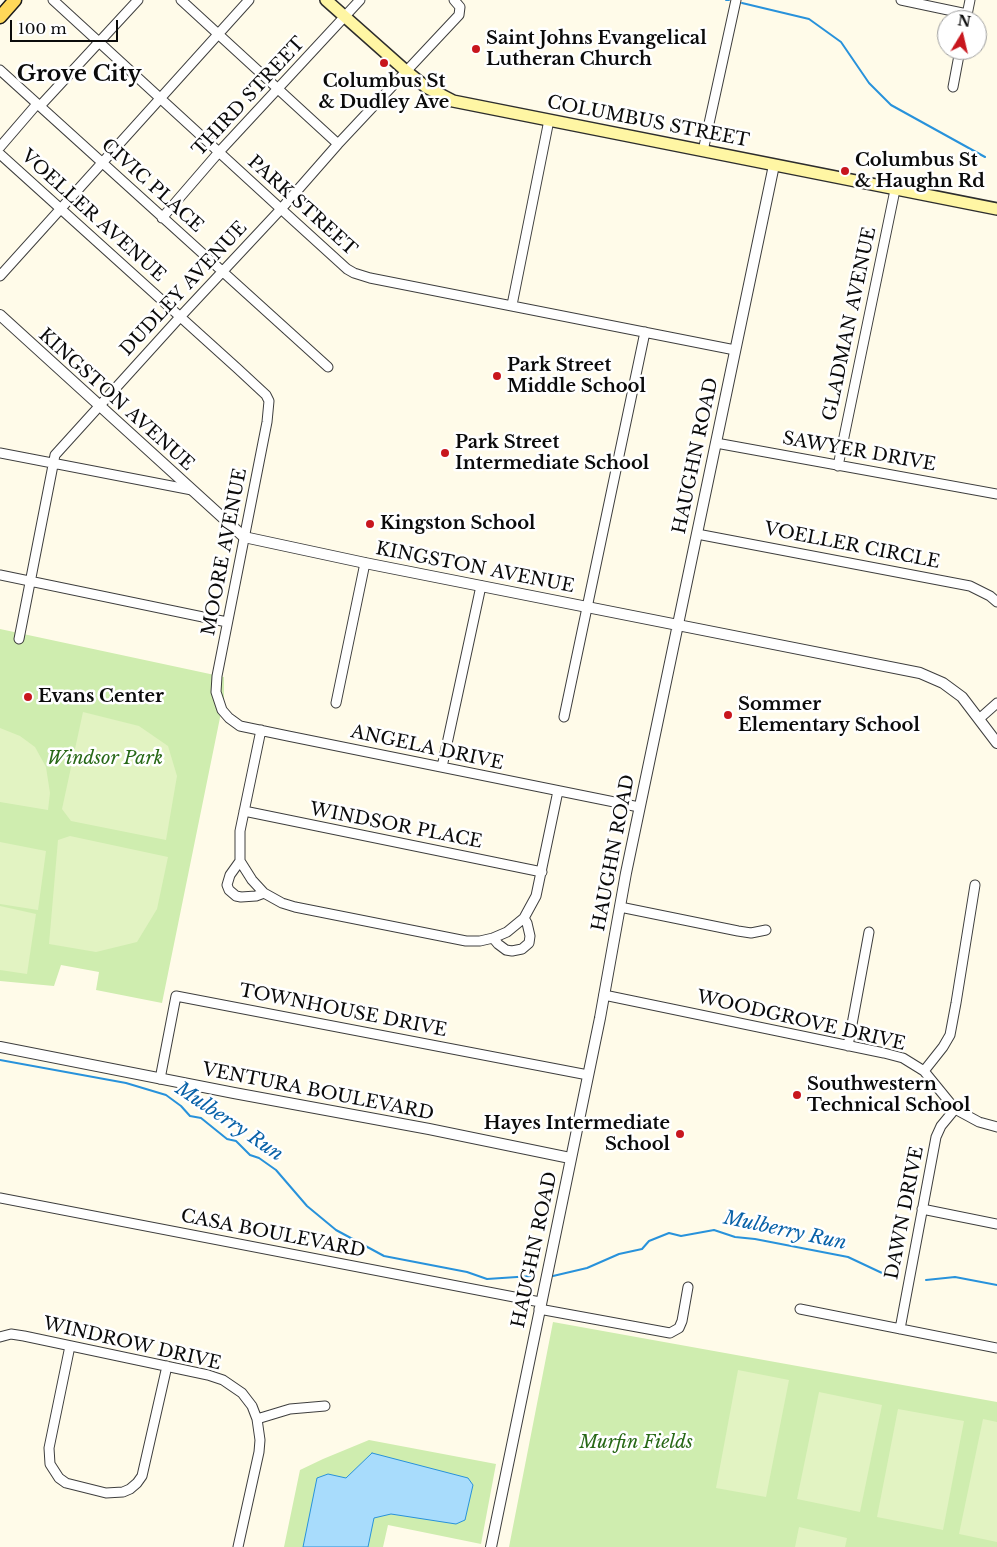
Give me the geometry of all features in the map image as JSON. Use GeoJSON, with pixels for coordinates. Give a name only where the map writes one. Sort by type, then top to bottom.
{"type":"FeatureCollection","features":[{"type":"Feature","properties":{"kind":"main road"},"geometry":{"type":"LineString","coordinates":[[1,15],[15,0]]}},
{"type":"Feature","properties":{"kind":"main road","name":"COLUMBUS STREET"},"geometry":{"type":"LineString","coordinates":[[326,0],[426,87],[453,101],[997,209]]}},
{"type":"Feature","properties":{"kind":"street","name":"PARK STREET"},"geometry":{"type":"LineString","coordinates":[[53,0],[347,269],[361,276],[736,350]]}},
{"type":"Feature","properties":{"kind":"street"},"geometry":{"type":"LineString","coordinates":[[0,147],[100,43],[138,0]]}},
{"type":"Feature","properties":{"kind":"street"},"geometry":{"type":"LineString","coordinates":[[181,0],[338,144]]}},
{"type":"Feature","properties":{"kind":"street"},"geometry":{"type":"LineString","coordinates":[[0,276],[249,0]]}},
{"type":"Feature","properties":{"kind":"street","name":"THIRD STREET"},"geometry":{"type":"LineString","coordinates":[[162,218],[219,152],[360,0]]}},
{"type":"Feature","properties":{"kind":"street"},"geometry":{"type":"LineString","coordinates":[[703,151],[736,0]]}},
{"type":"Feature","properties":{"kind":"street"},"geometry":{"type":"LineString","coordinates":[[901,0],[940,10]]}},
{"type":"Feature","properties":{"kind":"street","name":"DUDLEY AVENUE"},"geometry":{"type":"LineString","coordinates":[[19,639],[55,455],[458,15],[457,3]]}},
{"type":"Feature","properties":{"kind":"street"},"geometry":{"type":"LineString","coordinates":[[953,87],[958,60]]}},
{"type":"Feature","properties":{"kind":"street","name":"CIVIC PLACE"},"geometry":{"type":"LineString","coordinates":[[0,70],[328,367]]}},
{"type":"Feature","properties":{"kind":"street"},"geometry":{"type":"LineString","coordinates":[[512,305],[548,120]]}},
{"type":"Feature","properties":{"kind":"street","name":"VOELLER AVENUE"},"geometry":{"type":"LineString","coordinates":[[0,154],[266,395],[270,407]]}},
{"type":"Feature","properties":{"kind":"street","name":"HAUGHN ROAD"},"geometry":{"type":"LineString","coordinates":[[491,1547],[604,995],[639,807],[774,166]]}},
{"type":"Feature","properties":{"kind":"street","name":"GLADMAN AVENUE"},"geometry":{"type":"LineString","coordinates":[[838,466],[895,190]]}},
{"type":"Feature","properties":{"kind":"street","name":"KINGSTON AVENUE"},"geometry":{"type":"LineString","coordinates":[[0,315],[244,537],[365,563],[920,673],[952,688],[962,697],[997,742]]}},
{"type":"Feature","properties":{"kind":"street"},"geometry":{"type":"LineString","coordinates":[[564,717],[645,332]]}},
{"type":"Feature","properties":{"kind":"street","name":"MOORE AVENUE"},"geometry":{"type":"LineString","coordinates":[[219,704],[216,692],[217,676],[270,407]]}},
{"type":"Feature","properties":{"kind":"street","name":"SAWYER DRIVE"},"geometry":{"type":"LineString","coordinates":[[716,443],[997,494]]}},
{"type":"Feature","properties":{"kind":"street"},"geometry":{"type":"LineString","coordinates":[[0,453],[192,490]]}},
{"type":"Feature","properties":{"kind":"street","name":"VOELLER CIRCLE"},"geometry":{"type":"LineString","coordinates":[[697,534],[970,586],[990,596],[997,602]]}},
{"type":"Feature","properties":{"kind":"street"},"geometry":{"type":"LineString","coordinates":[[336,703],[365,563]]}},
{"type":"Feature","properties":{"kind":"street"},"geometry":{"type":"LineString","coordinates":[[0,575],[227,622]]}},
{"type":"Feature","properties":{"kind":"street"},"geometry":{"type":"LineString","coordinates":[[442,767],[481,586]]}},
{"type":"Feature","properties":{"kind":"street"},"geometry":{"type":"LineString","coordinates":[[979,719],[997,703]]}},
{"type":"Feature","properties":{"kind":"street","name":"ANGELA DRIVE"},"geometry":{"type":"LineString","coordinates":[[219,704],[222,710],[240,726],[639,807]]}},
{"type":"Feature","properties":{"kind":"street"},"geometry":{"type":"LineString","coordinates":[[261,730],[240,831],[240,861],[252,880],[264,893],[282,903],[295,907],[452,939],[466,941],[493,938],[506,932],[524,918],[536,896],[558,791]]}},
{"type":"Feature","properties":{"kind":"street","name":"WINDSOR PLACE"},"geometry":{"type":"LineString","coordinates":[[244,811],[542,872]]}},
{"type":"Feature","properties":{"kind":"street"},"geometry":{"type":"LineString","coordinates":[[240,861],[233,869],[228,880],[227,885],[232,893],[236,896],[246,897],[264,893]]}},
{"type":"Feature","properties":{"kind":"street"},"geometry":{"type":"LineString","coordinates":[[924,1071],[950,1035],[975,885]]}},
{"type":"Feature","properties":{"kind":"street"},"geometry":{"type":"LineString","coordinates":[[620,907],[738,932],[751,933],[766,930]]}},
{"type":"Feature","properties":{"kind":"street"},"geometry":{"type":"LineString","coordinates":[[493,938],[506,950],[522,950],[529,943],[530,936],[524,918]]}},
{"type":"Feature","properties":{"kind":"street"},"geometry":{"type":"LineString","coordinates":[[848,1046],[869,932]]}},
{"type":"Feature","properties":{"kind":"street","name":"WOODGROVE DRIVE"},"geometry":{"type":"LineString","coordinates":[[604,995],[902,1058],[924,1071],[955,1110],[979,1122],[997,1127]]}},
{"type":"Feature","properties":{"kind":"street","name":"TOWNHOUSE DRIVE"},"geometry":{"type":"LineString","coordinates":[[160,1079],[176,996],[588,1075]]}},
{"type":"Feature","properties":{"kind":"street","name":"VENTURA BOULEVARD"},"geometry":{"type":"LineString","coordinates":[[0,1047],[429,1129],[570,1158]]}},
{"type":"Feature","properties":{"kind":"street","name":"DAWN DRIVE"},"geometry":{"type":"LineString","coordinates":[[900,1328],[936,1137],[941,1126],[955,1110]]}},
{"type":"Feature","properties":{"kind":"street","name":"CASA BOULEVARD"},"geometry":{"type":"LineString","coordinates":[[0,1198],[540,1305],[670,1333],[679,1328],[682,1321],[688,1287]]}},
{"type":"Feature","properties":{"kind":"street"},"geometry":{"type":"LineString","coordinates":[[922,1209],[997,1224]]}},
{"type":"Feature","properties":{"kind":"street"},"geometry":{"type":"LineString","coordinates":[[800,1309],[997,1348]]}},
{"type":"Feature","properties":{"kind":"street","name":"WINDROW DRIVE"},"geometry":{"type":"LineString","coordinates":[[0,1337],[11,1334],[24,1336],[208,1375],[228,1383],[247,1398],[257,1419],[260,1440],[238,1547]]}},
{"type":"Feature","properties":{"kind":"street"},"geometry":{"type":"LineString","coordinates":[[70,1346],[48,1456],[50,1464],[59,1478],[74,1486],[106,1493],[123,1492],[137,1483],[142,1476],[167,1366]]}},
{"type":"Feature","properties":{"kind":"street"},"geometry":{"type":"LineString","coordinates":[[257,1419],[290,1409],[325,1406]]}},
{"type":"Feature","properties":{"kind":"green space","name":"Windsor Park"},"geometry":{"type":"Polygon","coordinates":[[[0,629],[224,677],[224,698],[162,1003],[96,990],[99,972],[61,965],[54,986],[0,981],[0,629]]]}},
{"type":"Feature","properties":{"kind":"green space"},"geometry":{"type":"Polygon","coordinates":[[[83,712],[139,726],[168,746],[177,776],[166,840],[71,821],[62,809],[83,712]]]}},
{"type":"Feature","properties":{"kind":"green space"},"geometry":{"type":"Polygon","coordinates":[[[0,728],[20,736],[35,747],[46,767],[50,793],[48,810],[0,802],[0,728]]]}},
{"type":"Feature","properties":{"kind":"green space"},"geometry":{"type":"Polygon","coordinates":[[[70,836],[168,857],[157,909],[137,942],[96,952],[49,944],[58,840],[70,836]]]}},
{"type":"Feature","properties":{"kind":"green space"},"geometry":{"type":"Polygon","coordinates":[[[0,842],[46,851],[38,910],[0,904],[0,842]]]}},
{"type":"Feature","properties":{"kind":"green space"},"geometry":{"type":"Polygon","coordinates":[[[0,906],[36,914],[27,974],[0,970],[0,906]]]}},
{"type":"Feature","properties":{"kind":"green space","name":"Murfin Fields"},"geometry":{"type":"Polygon","coordinates":[[[553,1322],[997,1402],[997,1547],[509,1547],[553,1322]]]}},
{"type":"Feature","properties":{"kind":"green space"},"geometry":{"type":"Polygon","coordinates":[[[738,1370],[789,1380],[766,1497],[716,1488],[738,1370]]]}},
{"type":"Feature","properties":{"kind":"green space"},"geometry":{"type":"Polygon","coordinates":[[[819,1392],[882,1405],[860,1512],[797,1499],[819,1392]]]}},
{"type":"Feature","properties":{"kind":"green space"},"geometry":{"type":"Polygon","coordinates":[[[898,1409],[964,1421],[943,1530],[877,1517],[898,1409]]]}},
{"type":"Feature","properties":{"kind":"green space"},"geometry":{"type":"Polygon","coordinates":[[[983,1419],[997,1422],[997,1542],[959,1534],[983,1419]]]}},
{"type":"Feature","properties":{"kind":"green space"},"geometry":{"type":"Polygon","coordinates":[[[369,1440],[496,1464],[481,1544],[388,1525],[383,1547],[284,1547],[300,1470],[369,1440]]]}},
{"type":"Feature","properties":{"kind":"green space"},"geometry":{"type":"Polygon","coordinates":[[[799,1527],[847,1538],[845,1547],[795,1547],[799,1527]]]}},
{"type":"Feature","properties":{"kind":"water"},"geometry":{"type":"Polygon","coordinates":[[[372,1453],[468,1478],[473,1485],[465,1520],[456,1524],[391,1514],[374,1518],[368,1547],[303,1547],[317,1478],[328,1474],[346,1478],[372,1453]]]}},
{"type":"Feature","properties":{"kind":"waterway"},"geometry":{"type":"LineString","coordinates":[[742,3],[809,19],[841,42],[869,83],[891,105],[985,157]]}},
{"type":"Feature","properties":{"kind":"waterway","name":"Mulberry Run"},"geometry":{"type":"LineString","coordinates":[[0,1060],[126,1083],[166,1095],[181,1106],[190,1116],[201,1118],[227,1139],[236,1141],[250,1155],[259,1158],[276,1170],[307,1206],[336,1230],[384,1256],[467,1272],[487,1279],[532,1276]]}},
{"type":"Feature","properties":{"kind":"waterway","name":"Mulberry Run"},"geometry":{"type":"LineString","coordinates":[[553,1276],[587,1268],[619,1254],[642,1249],[649,1241],[669,1233],[681,1236],[714,1230],[735,1237],[755,1239],[848,1257],[882,1273],[898,1276]]}},
{"type":"Feature","properties":{"kind":"waterway","name":"Mulberry Run"},"geometry":{"type":"LineString","coordinates":[[926,1280],[955,1277],[997,1285]]}},
{"type":"Feature","properties":{"kind":"place","name":"Saint Johns Evangelical Lutheran Church"},"geometry":{"type":"Point","coordinates":[476,49]}},
{"type":"Feature","properties":{"kind":"place","name":"Columbus St & Dudley Ave"},"geometry":{"type":"Point","coordinates":[384,63]}},
{"type":"Feature","properties":{"kind":"place","name":"Columbus St & Haughn Rd"},"geometry":{"type":"Point","coordinates":[845,171]}},
{"type":"Feature","properties":{"kind":"place","name":"Park Street Middle School"},"geometry":{"type":"Point","coordinates":[497,376]}},
{"type":"Feature","properties":{"kind":"place","name":"Park Street Intermediate School"},"geometry":{"type":"Point","coordinates":[445,453]}},
{"type":"Feature","properties":{"kind":"place","name":"Kingston School"},"geometry":{"type":"Point","coordinates":[370,524]}},
{"type":"Feature","properties":{"kind":"place","name":"Evans Center"},"geometry":{"type":"Point","coordinates":[28,697]}},
{"type":"Feature","properties":{"kind":"place","name":"Sommer Elementary School"},"geometry":{"type":"Point","coordinates":[728,715]}},
{"type":"Feature","properties":{"kind":"place","name":"Southwestern Technical School"},"geometry":{"type":"Point","coordinates":[797,1095]}},
{"type":"Feature","properties":{"kind":"place","name":"Hayes Intermediate School"},"geometry":{"type":"Point","coordinates":[680,1134]}},
{"type":"Feature","properties":{"kind":"district","name":"Grove City"},"geometry":{"type":"Point","coordinates":[79,75]}}]}
